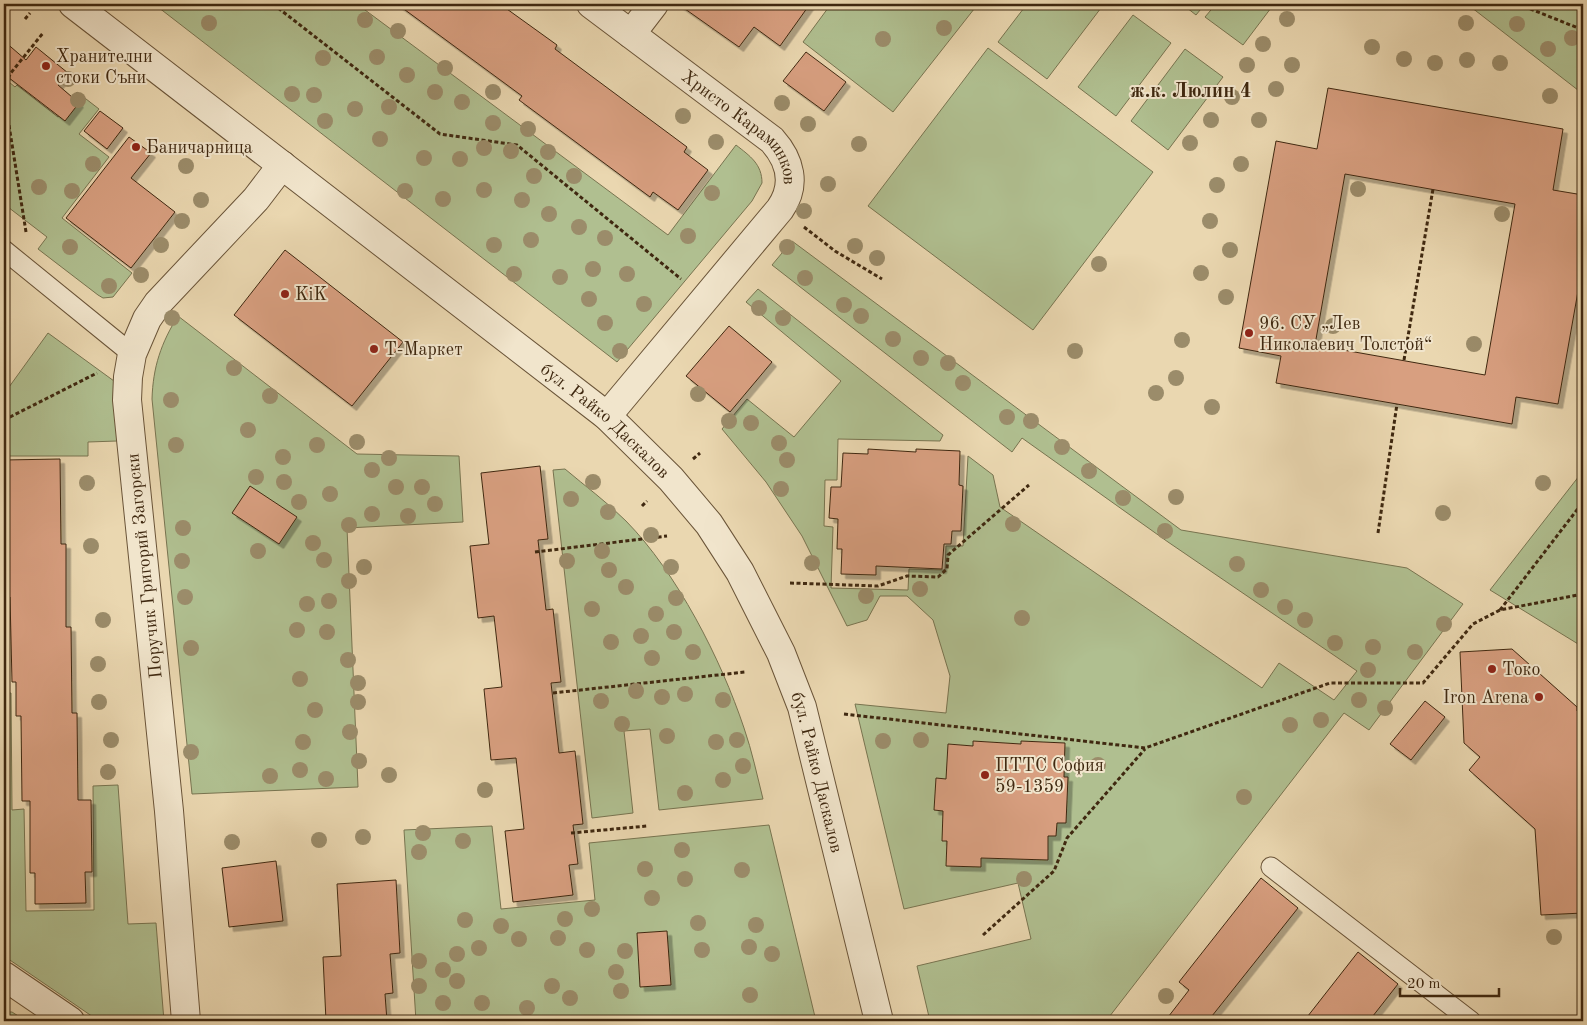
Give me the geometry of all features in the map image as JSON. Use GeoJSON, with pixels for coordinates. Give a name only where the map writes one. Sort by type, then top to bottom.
{"type":"FeatureCollection","features":[{"type":"Feature","properties":{"kind":"street","name":"бул. Райко Даскалов"},"geometry":{"type":"LineString","coordinates":[[73,4],[607,416],[671,479],[709,524],[740,572],[781,653],[802,707],[879,1021]]}},
{"type":"Feature","properties":{"kind":"street","name":"Христо Караминков"},"geometry":{"type":"LineString","coordinates":[[591,4],[772,140],[784,153],[789,170],[790,187],[780,209],[607,416]]}},
{"type":"Feature","properties":{"kind":"street"},"geometry":{"type":"LineString","coordinates":[[632,34],[654,4]]}},
{"type":"Feature","properties":{"kind":"street","name":"Поручик Григорий Загорски"},"geometry":{"type":"LineString","coordinates":[[186,1021],[169,811],[127,400],[128,377],[132,354],[147,319],[158,303],[256,199],[282,165]]}},
{"type":"Feature","properties":{"kind":"street"},"geometry":{"type":"LineString","coordinates":[[4,976],[70,1021]]}},
{"type":"Feature","properties":{"kind":"lane"},"geometry":{"type":"LineString","coordinates":[[4,250],[132,354]]}},
{"type":"Feature","properties":{"kind":"lane"},"geometry":{"type":"LineString","coordinates":[[1271,867],[1471,1021]]}},
{"type":"Feature","properties":{"kind":"path"},"geometry":{"type":"LineString","coordinates":[[273,4],[440,134],[517,145],[705,299]]}},
{"type":"Feature","properties":{"kind":"path"},"geometry":{"type":"LineString","coordinates":[[1518,4],[1583,30]]}},
{"type":"Feature","properties":{"kind":"path"},"geometry":{"type":"LineString","coordinates":[[25,19],[30,12]]}},
{"type":"Feature","properties":{"kind":"path"},"geometry":{"type":"LineString","coordinates":[[32,272],[4,94],[10,74],[43,33]]}},
{"type":"Feature","properties":{"kind":"path"},"geometry":{"type":"LineString","coordinates":[[1404,360],[1433,190]]}},
{"type":"Feature","properties":{"kind":"path"},"geometry":{"type":"LineString","coordinates":[[780,209],[835,251],[882,279]]}},
{"type":"Feature","properties":{"kind":"path"},"geometry":{"type":"LineString","coordinates":[[4,420],[132,354]]}},
{"type":"Feature","properties":{"kind":"path"},"geometry":{"type":"LineString","coordinates":[[1378,532],[1397,404]]}},
{"type":"Feature","properties":{"kind":"path"},"geometry":{"type":"LineString","coordinates":[[790,583],[878,586],[907,576],[938,577],[947,569],[948,556],[1029,485]]}},
{"type":"Feature","properties":{"kind":"path"},"geometry":{"type":"LineString","coordinates":[[642,506],[647,501]]}},
{"type":"Feature","properties":{"kind":"path"},"geometry":{"type":"LineString","coordinates":[[1500,610],[1583,502]]}},
{"type":"Feature","properties":{"kind":"path"},"geometry":{"type":"LineString","coordinates":[[535,552],[667,536]]}},
{"type":"Feature","properties":{"kind":"path"},"geometry":{"type":"LineString","coordinates":[[844,714],[1145,748],[1330,683],[1423,683],[1472,624],[1500,610],[1583,594]]}},
{"type":"Feature","properties":{"kind":"path"},"geometry":{"type":"LineString","coordinates":[[552,693],[746,672]]}},
{"type":"Feature","properties":{"kind":"path"},"geometry":{"type":"LineString","coordinates":[[983,935],[1054,871],[1067,838],[1145,748]]}},
{"type":"Feature","properties":{"kind":"path"},"geometry":{"type":"LineString","coordinates":[[571,833],[647,826]]}},
{"type":"Feature","properties":{"kind":"green space"},"geometry":{"type":"Polygon","coordinates":[[[154,4],[357,4],[668,235],[736,145],[757,166],[762,183],[752,201],[617,362],[154,4]]]}},
{"type":"Feature","properties":{"kind":"green space"},"geometry":{"type":"Polygon","coordinates":[[[831,4],[978,4],[893,112],[803,42],[831,4]]]}},
{"type":"Feature","properties":{"kind":"green space"},"geometry":{"type":"Polygon","coordinates":[[[1027,4],[1104,4],[1047,79],[998,42],[1027,4]]]}},
{"type":"Feature","properties":{"kind":"green space"},"geometry":{"type":"Polygon","coordinates":[[[1182,4],[1205,4],[1196,15],[1182,4]]]}},
{"type":"Feature","properties":{"kind":"green space"},"geometry":{"type":"Polygon","coordinates":[[[1216,4],[1274,4],[1243,45],[1205,17],[1216,4]]]}},
{"type":"Feature","properties":{"kind":"green space"},"geometry":{"type":"Polygon","coordinates":[[[1467,4],[1583,4],[1583,94],[1467,4]]]}},
{"type":"Feature","properties":{"kind":"green space"},"geometry":{"type":"Polygon","coordinates":[[[1133,15],[1171,43],[1116,116],[1078,87],[1133,15]]]}},
{"type":"Feature","properties":{"kind":"green space"},"geometry":{"type":"Polygon","coordinates":[[[988,48],[1153,172],[1033,330],[868,206],[988,48]]]}},
{"type":"Feature","properties":{"kind":"green space"},"geometry":{"type":"Polygon","coordinates":[[[1185,49],[1223,77],[1168,150],[1131,121],[1185,49]]]}},
{"type":"Feature","properties":{"kind":"green space"},"geometry":{"type":"Polygon","coordinates":[[[4,72],[11,78],[9,82],[15,87],[17,85],[58,117],[77,92],[99,109],[79,134],[109,157],[62,218],[132,273],[113,297],[103,298],[98,295],[38,249],[47,237],[4,204],[4,72]]]}},
{"type":"Feature","properties":{"kind":"green space"},"geometry":{"type":"Polygon","coordinates":[[[792,241],[1181,530],[1407,568],[1463,604],[1369,730],[1344,713],[1106,1021],[930,1021],[917,966],[1031,939],[1018,883],[904,909],[855,704],[946,713],[950,676],[933,620],[907,596],[880,596],[867,620],[847,626],[802,536],[766,482],[722,429],[747,399],[794,437],[841,381],[746,302],[758,289],[943,435],[940,441],[838,439],[837,480],[825,480],[824,526],[833,527],[831,588],[908,590],[909,569],[945,570],[946,546],[963,546],[968,456],[993,475],[1000,507],[1262,688],[1279,663],[1334,700],[1357,671],[1168,542],[1022,438],[1012,452],[772,265],[792,241]]]}},
{"type":"Feature","properties":{"kind":"green space"},"geometry":{"type":"Polygon","coordinates":[[[178,316],[357,454],[459,456],[463,522],[347,528],[358,787],[192,794],[152,399],[154,376],[159,356],[178,316]]]}},
{"type":"Feature","properties":{"kind":"green space"},"geometry":{"type":"Polygon","coordinates":[[[48,333],[114,381],[117,441],[88,442],[88,456],[4,456],[4,394],[48,333]]]}},
{"type":"Feature","properties":{"kind":"green space"},"geometry":{"type":"Polygon","coordinates":[[[565,469],[626,521],[645,542],[680,591],[710,646],[734,701],[750,745],[763,799],[659,810],[650,729],[624,731],[633,813],[592,818],[553,470],[565,469]]]}},
{"type":"Feature","properties":{"kind":"green space"},"geometry":{"type":"Polygon","coordinates":[[[1583,471],[1583,647],[1490,590],[1583,471]]]}},
{"type":"Feature","properties":{"kind":"green space"},"geometry":{"type":"Polygon","coordinates":[[[4,693],[11,693],[12,810],[24,809],[26,911],[94,910],[93,786],[118,785],[128,924],[156,923],[164,1021],[99,1021],[4,956],[4,693]]]}},
{"type":"Feature","properties":{"kind":"green space"},"geometry":{"type":"Polygon","coordinates":[[[769,825],[816,1021],[416,1021],[404,830],[492,826],[501,909],[595,900],[589,843],[769,825]]]}},
{"type":"Feature","properties":{"kind":"green space"},"geometry":{"type":"Polygon","coordinates":[[[4,1012],[12,1012],[26,1021],[4,1021],[4,1012]]]}},
{"type":"Feature","properties":{"kind":"building"},"geometry":{"type":"Polygon","coordinates":[[[397,4],[500,4],[557,45],[555,49],[687,147],[684,152],[708,170],[678,210],[653,192],[650,197],[519,100],[522,96],[397,4]]]}},
{"type":"Feature","properties":{"kind":"building"},"geometry":{"type":"Polygon","coordinates":[[[678,4],[810,4],[780,46],[754,27],[739,47],[678,4]]]}},
{"type":"Feature","properties":{"kind":"building"},"geometry":{"type":"Polygon","coordinates":[[[4,41],[26,60],[36,47],[68,73],[58,85],[79,103],[65,121],[4,74],[4,41]]]}},
{"type":"Feature","properties":{"kind":"building"},"geometry":{"type":"Polygon","coordinates":[[[806,52],[846,82],[824,111],[783,81],[806,52]]]}},
{"type":"Feature","properties":{"kind":"building"},"geometry":{"type":"Polygon","coordinates":[[[1328,88],[1563,129],[1553,190],[1583,195],[1583,263],[1558,404],[1516,397],[1512,424],[1276,383],[1281,356],[1239,348],[1276,141],[1317,149],[1328,88]],[[1345,174],[1315,345],[1485,375],[1515,204],[1345,174]]]}},
{"type":"Feature","properties":{"kind":"building"},"geometry":{"type":"Polygon","coordinates":[[[100,111],[123,128],[107,149],[84,131],[100,111]]]}},
{"type":"Feature","properties":{"kind":"building"},"geometry":{"type":"Polygon","coordinates":[[[129,137],[151,153],[131,178],[175,212],[131,268],[66,218],[129,137]]]}},
{"type":"Feature","properties":{"kind":"building"},"geometry":{"type":"Polygon","coordinates":[[[285,250],[403,342],[352,406],[234,315],[285,250]]]}},
{"type":"Feature","properties":{"kind":"building"},"geometry":{"type":"Polygon","coordinates":[[[729,326],[772,362],[730,412],[686,376],[729,326]]]}},
{"type":"Feature","properties":{"kind":"building"},"geometry":{"type":"Polygon","coordinates":[[[868,449],[916,452],[916,449],[960,451],[959,485],[963,486],[961,531],[952,531],[951,544],[944,544],[942,569],[876,566],[876,575],[841,574],[842,549],[837,549],[838,519],[829,518],[831,487],[841,487],[843,453],[868,454],[868,449]]]}},
{"type":"Feature","properties":{"kind":"building"},"geometry":{"type":"Polygon","coordinates":[[[60,459],[61,544],[66,544],[66,627],[71,627],[72,713],[77,713],[78,800],[91,800],[92,872],[85,872],[86,903],[35,904],[35,873],[30,873],[30,801],[22,801],[21,716],[16,716],[16,682],[12,682],[10,597],[6,597],[4,460],[60,459]]]}},
{"type":"Feature","properties":{"kind":"building"},"geometry":{"type":"Polygon","coordinates":[[[540,466],[548,539],[538,540],[546,610],[553,609],[561,682],[551,683],[559,753],[575,751],[583,824],[573,825],[578,864],[569,865],[573,895],[513,902],[505,831],[524,829],[516,758],[491,760],[484,689],[502,687],[494,616],[478,618],[470,546],[489,544],[481,473],[540,466]]]}},
{"type":"Feature","properties":{"kind":"building"},"geometry":{"type":"Polygon","coordinates":[[[250,486],[297,517],[279,544],[232,513],[250,486]]]}},
{"type":"Feature","properties":{"kind":"building"},"geometry":{"type":"Polygon","coordinates":[[[1512,649],[1577,707],[1577,711],[1581,710],[1583,756],[1583,913],[1541,915],[1535,829],[1469,770],[1480,757],[1464,743],[1460,652],[1512,649]]]}},
{"type":"Feature","properties":{"kind":"building"},"geometry":{"type":"Polygon","coordinates":[[[1425,701],[1445,717],[1411,760],[1390,744],[1425,701]]]}},
{"type":"Feature","properties":{"kind":"building"},"geometry":{"type":"Polygon","coordinates":[[[973,741],[1021,744],[1021,741],[1065,743],[1064,777],[1068,777],[1066,823],[1057,823],[1056,836],[1048,836],[1048,860],[981,858],[981,867],[946,866],[947,841],[942,841],[943,811],[934,810],[936,778],[946,779],[948,744],[973,746],[973,741]]]}},
{"type":"Feature","properties":{"kind":"building"},"geometry":{"type":"Polygon","coordinates":[[[276,861],[283,921],[229,927],[222,868],[276,861]]]}},
{"type":"Feature","properties":{"kind":"building"},"geometry":{"type":"Polygon","coordinates":[[[1261,878],[1298,908],[1208,1021],[1165,1021],[1189,990],[1179,982],[1261,878]]]}},
{"type":"Feature","properties":{"kind":"building"},"geometry":{"type":"Polygon","coordinates":[[[396,880],[400,953],[390,954],[393,993],[385,994],[387,1021],[326,1021],[323,957],[341,956],[337,884],[396,880]]]}},
{"type":"Feature","properties":{"kind":"building"},"geometry":{"type":"Polygon","coordinates":[[[667,931],[671,985],[640,987],[637,933],[667,931]]]}},
{"type":"Feature","properties":{"kind":"building"},"geometry":{"type":"Polygon","coordinates":[[[1358,952],[1398,984],[1369,1021],[1304,1021],[1358,952]]]}},
{"type":"Feature","properties":{"kind":"place","name":"Хранителни стоки Съни"},"geometry":{"type":"Point","coordinates":[46,66]}},
{"type":"Feature","properties":{"kind":"place","name":"Баничарница"},"geometry":{"type":"Point","coordinates":[136,147]}},
{"type":"Feature","properties":{"kind":"place","name":"KiK"},"geometry":{"type":"Point","coordinates":[285,294]}},
{"type":"Feature","properties":{"kind":"place","name":"96. СУ „Лев Николаевич Толстой“"},"geometry":{"type":"Point","coordinates":[1249,333]}},
{"type":"Feature","properties":{"kind":"place","name":"Т-Маркет"},"geometry":{"type":"Point","coordinates":[374,349]}},
{"type":"Feature","properties":{"kind":"place","name":"Токо"},"geometry":{"type":"Point","coordinates":[1492,669]}},
{"type":"Feature","properties":{"kind":"place","name":"Iron Arena"},"geometry":{"type":"Point","coordinates":[1539,697]}},
{"type":"Feature","properties":{"kind":"place","name":"ПТТС София 59-1359"},"geometry":{"type":"Point","coordinates":[985,775]}},
{"type":"Feature","properties":{"kind":"district","name":"ж.к. Люлин 4"},"geometry":{"type":"Point","coordinates":[1191,90]}}]}
